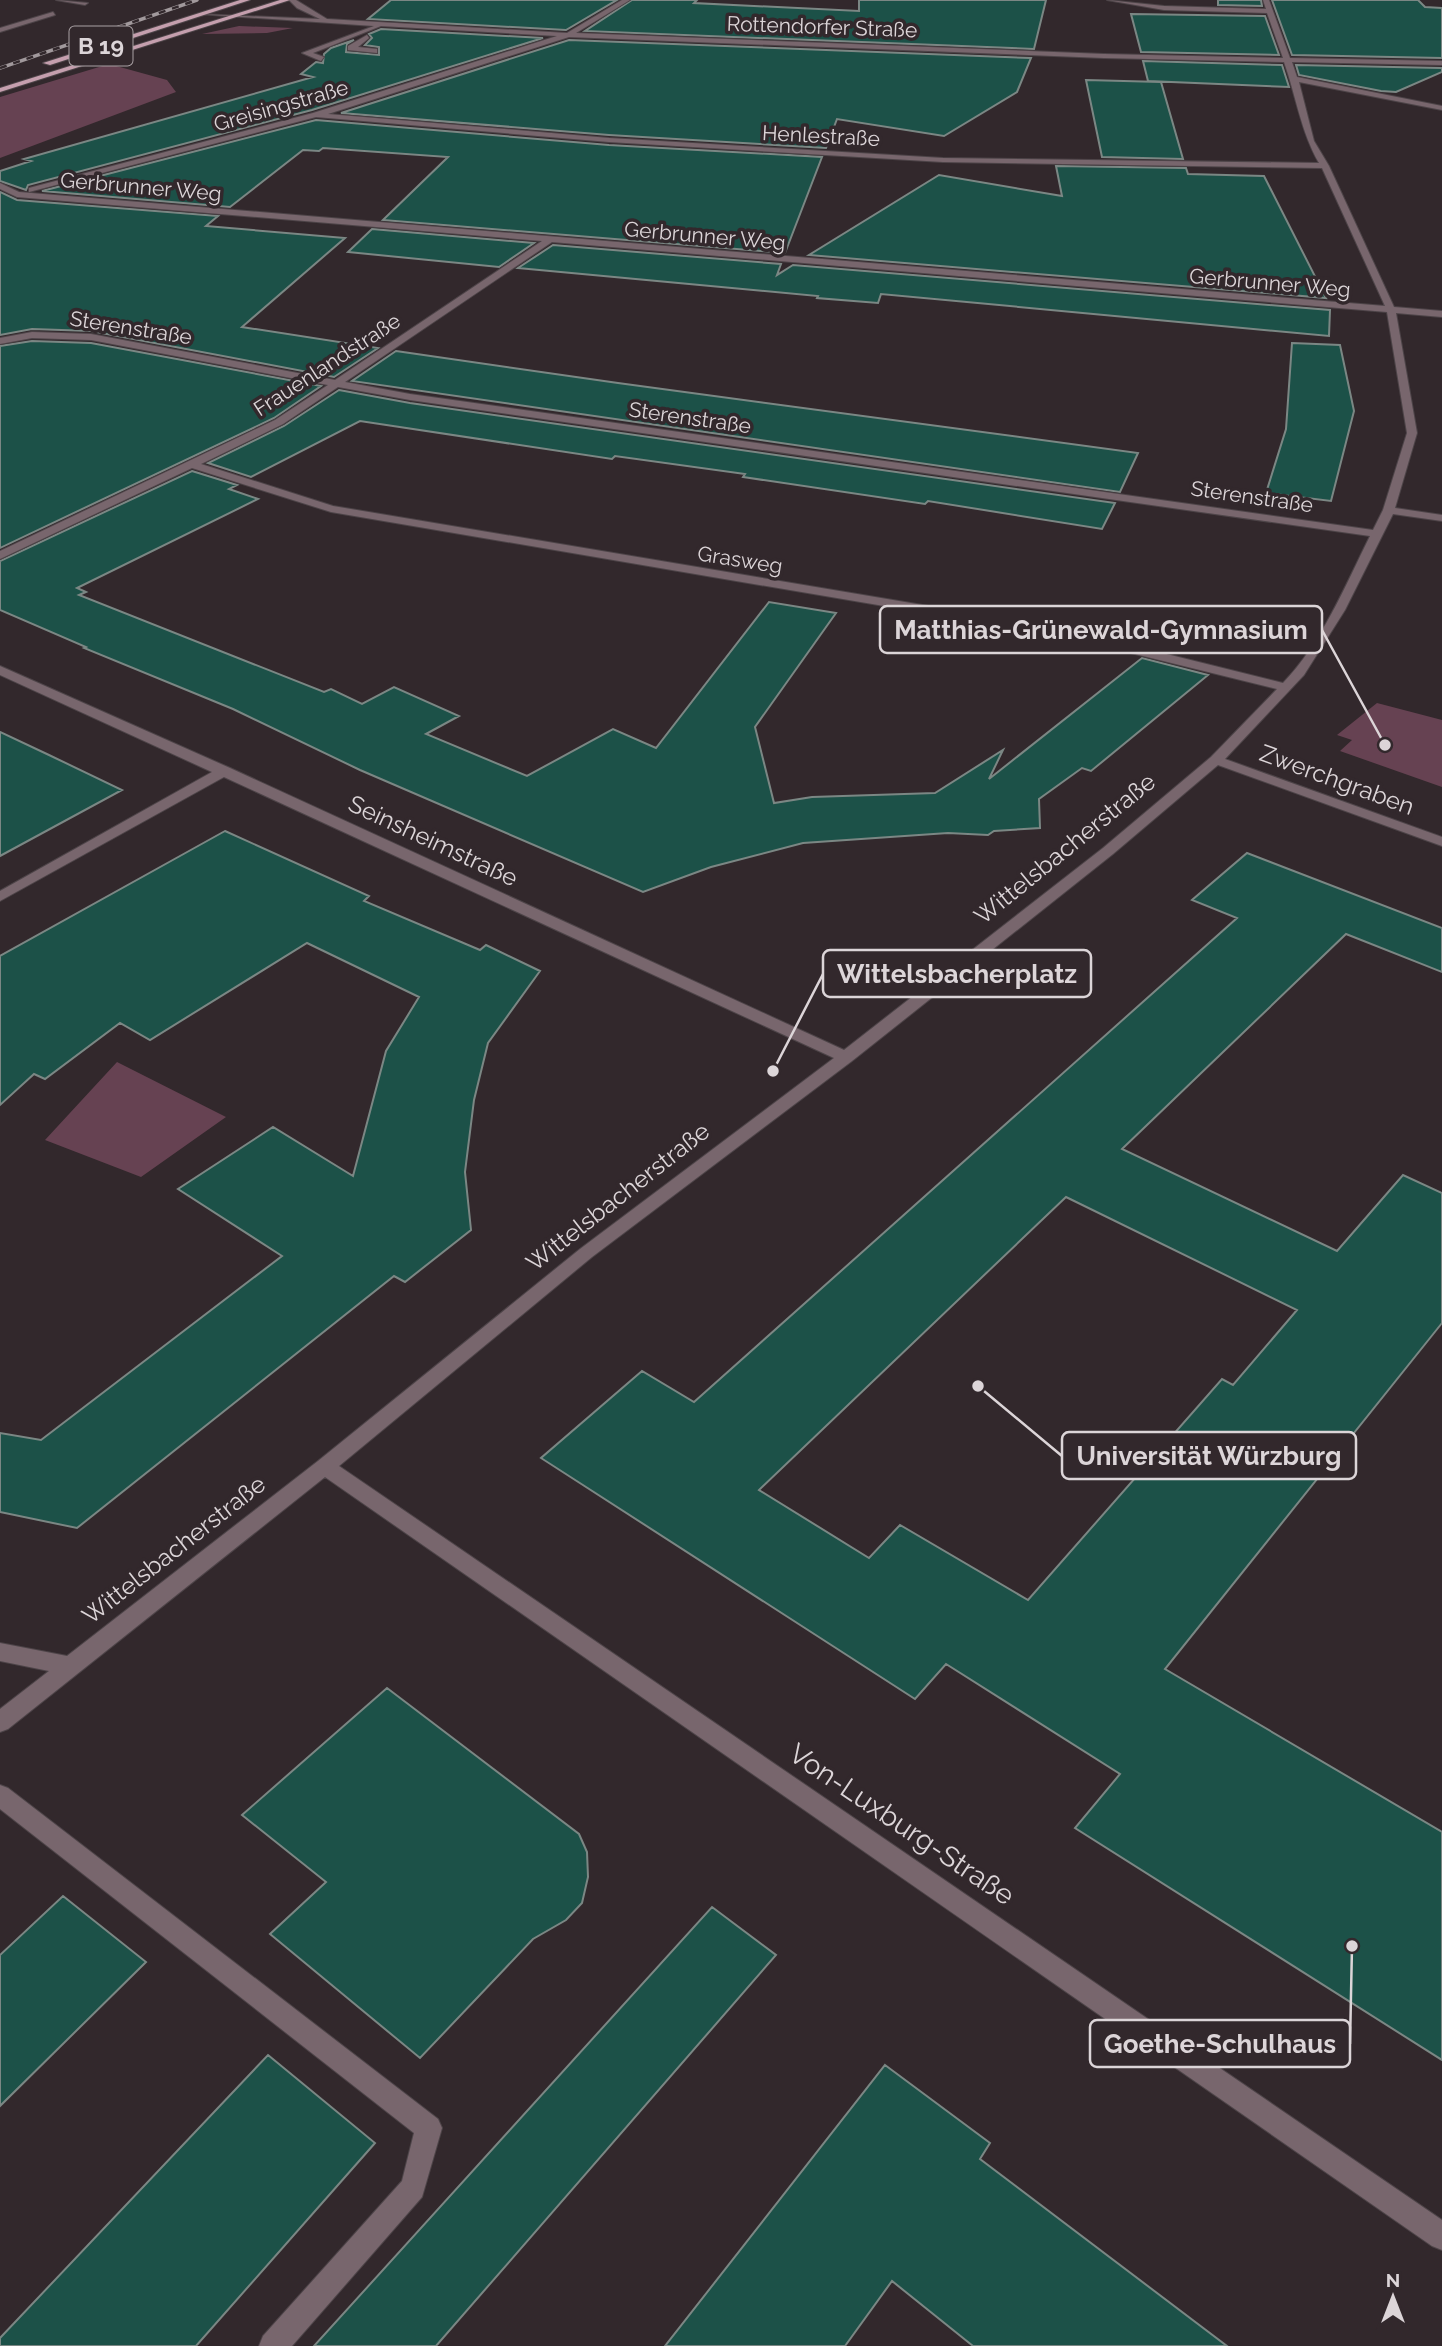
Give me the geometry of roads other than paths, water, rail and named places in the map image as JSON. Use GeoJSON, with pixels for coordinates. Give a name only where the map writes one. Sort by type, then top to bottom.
{"type":"FeatureCollection","features":[{"type":"Feature","properties":{"kind":"main road","name":"B 19"},"geometry":{"type":"LineString","coordinates":[[38,66],[247,0]]}},
{"type":"Feature","properties":{"kind":"main road","name":"B 19"},"geometry":{"type":"LineString","coordinates":[[0,90],[289,0]]}},
{"type":"Feature","properties":{"kind":"street"},"geometry":{"type":"LineString","coordinates":[[59,0],[85,3]]}},
{"type":"Feature","properties":{"kind":"street"},"geometry":{"type":"LineString","coordinates":[[289,0],[308,12],[337,22]]}},
{"type":"Feature","properties":{"kind":"street"},"geometry":{"type":"LineString","coordinates":[[568,35],[627,0]]}},
{"type":"Feature","properties":{"kind":"street"},"geometry":{"type":"LineString","coordinates":[[1110,0],[1164,8],[1270,11]]}},
{"type":"Feature","properties":{"kind":"street","name":"Wittelsbacherstraße"},"geometry":{"type":"LineString","coordinates":[[0,1722],[325,1466],[586,1253],[846,1056],[1099,858],[1216,760],[1298,675],[1339,610],[1389,510],[1412,433],[1391,310],[1325,166],[1310,141],[1294,79],[1266,0]]}},
{"type":"Feature","properties":{"kind":"street"},"geometry":{"type":"LineString","coordinates":[[0,30],[53,14]]}},
{"type":"Feature","properties":{"kind":"street","name":"Rottendorfer Straße"},"geometry":{"type":"LineString","coordinates":[[201,14],[568,35],[1442,63]]}},
{"type":"Feature","properties":{"kind":"street"},"geometry":{"type":"LineString","coordinates":[[374,51],[351,48],[384,25]]}},
{"type":"Feature","properties":{"kind":"street"},"geometry":{"type":"LineString","coordinates":[[321,59],[306,53],[384,25]]}},
{"type":"Feature","properties":{"kind":"street","name":"Greisingstraße"},"geometry":{"type":"LineString","coordinates":[[0,198],[316,115],[568,35]]}},
{"type":"Feature","properties":{"kind":"street"},"geometry":{"type":"LineString","coordinates":[[1294,79],[1442,108]]}},
{"type":"Feature","properties":{"kind":"street","name":"Henlestraße"},"geometry":{"type":"LineString","coordinates":[[316,115],[610,140],[943,160],[1325,166]]}},
{"type":"Feature","properties":{"kind":"street"},"geometry":{"type":"LineString","coordinates":[[0,186],[18,194]]}},
{"type":"Feature","properties":{"kind":"street","name":"Gerbrunner Weg"},"geometry":{"type":"LineString","coordinates":[[18,194],[1442,314]]}},
{"type":"Feature","properties":{"kind":"street","name":"Frauenlandstraße"},"geometry":{"type":"LineString","coordinates":[[0,555],[279,422],[549,240]]}},
{"type":"Feature","properties":{"kind":"street","name":"Sterenstraße"},"geometry":{"type":"LineString","coordinates":[[0,341],[32,335],[91,337],[437,401],[1377,534]]}},
{"type":"Feature","properties":{"kind":"street","name":"Grasweg"},"geometry":{"type":"LineString","coordinates":[[191,464],[331,509],[1066,633],[1284,687]]}},
{"type":"Feature","properties":{"kind":"street"},"geometry":{"type":"LineString","coordinates":[[1389,510],[1442,518]]}},
{"type":"Feature","properties":{"kind":"street","name":"Seinsheimstraße"},"geometry":{"type":"LineString","coordinates":[[0,670],[846,1056]]}},
{"type":"Feature","properties":{"kind":"street","name":"Zwerchgraben"},"geometry":{"type":"LineString","coordinates":[[1216,760],[1442,842]]}},
{"type":"Feature","properties":{"kind":"street"},"geometry":{"type":"LineString","coordinates":[[0,898],[225,771]]}},
{"type":"Feature","properties":{"kind":"street","name":"Von-Luxburg-Straße"},"geometry":{"type":"LineString","coordinates":[[325,1466],[1442,2236]]}},
{"type":"Feature","properties":{"kind":"street"},"geometry":{"type":"LineString","coordinates":[[0,1652],[70,1666]]}},
{"type":"Feature","properties":{"kind":"street"},"geometry":{"type":"LineString","coordinates":[[0,1795],[429,2128],[412,2188],[273,2346]]}},
{"type":"Feature","properties":{"kind":"railway"},"geometry":{"type":"LineString","coordinates":[[0,68],[197,0]]}},
{"type":"Feature","properties":{"kind":"place","name":"Matthias-Grünewald-Gymnasium"},"geometry":{"type":"Point","coordinates":[1385,745]}},
{"type":"Feature","properties":{"kind":"place","name":"Wittelsbacherplatz"},"geometry":{"type":"Point","coordinates":[773,1071]}},
{"type":"Feature","properties":{"kind":"place","name":"Universität Würzburg"},"geometry":{"type":"Point","coordinates":[978,1386]}},
{"type":"Feature","properties":{"kind":"place","name":"Goethe-Schulhaus"},"geometry":{"type":"Point","coordinates":[1352,1946]}}]}
